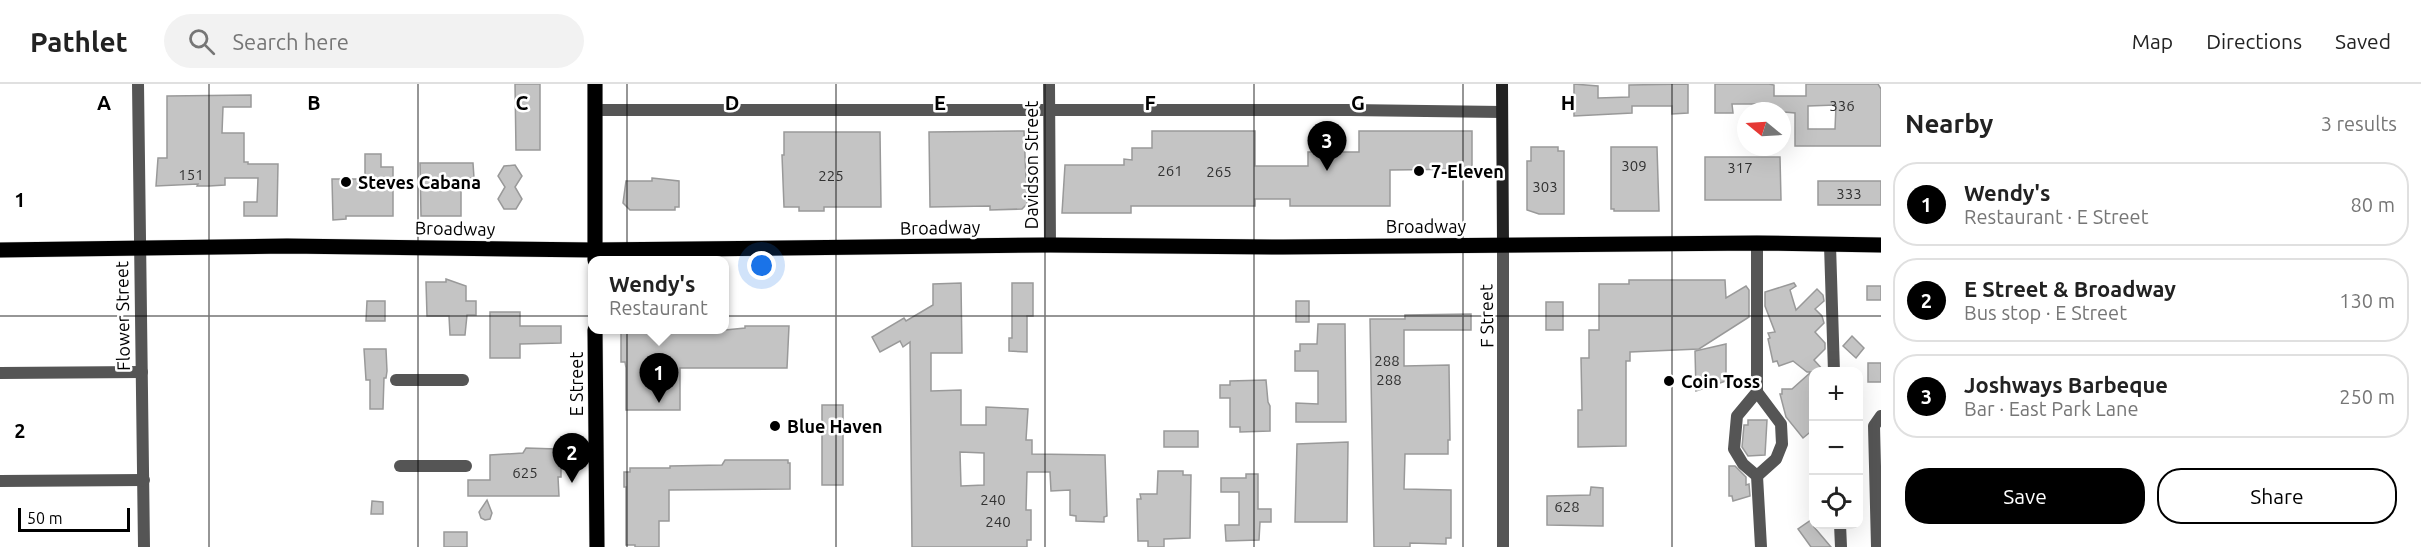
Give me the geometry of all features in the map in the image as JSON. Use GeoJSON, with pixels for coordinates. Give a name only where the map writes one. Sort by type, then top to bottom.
{"type":"FeatureCollection","features":[{"type":"Feature","properties":{"kind":"main road"},"geometry":{"type":"LineString","coordinates":[[595,84],[595,255]]}},
{"type":"Feature","properties":{"kind":"main road","name":"F Street"},"geometry":{"type":"LineString","coordinates":[[1503,84],[1503,245]]}},
{"type":"Feature","properties":{"kind":"main road","name":"Broadway"},"geometry":{"type":"LineString","coordinates":[[0,250],[287,246],[595,255],[1050,245],[1757,243],[1881,245]]}},
{"type":"Feature","properties":{"kind":"main road","name":"E Street"},"geometry":{"type":"LineString","coordinates":[[595,334],[597,547]]}},
{"type":"Feature","properties":{"kind":"street","name":"Flower Street"},"geometry":{"type":"LineString","coordinates":[[138,84],[144,547]]}},
{"type":"Feature","properties":{"kind":"street","name":"Davidson Street"},"geometry":{"type":"LineString","coordinates":[[1049,84],[1050,245]]}},
{"type":"Feature","properties":{"kind":"street"},"geometry":{"type":"LineString","coordinates":[[596,110],[1049,109],[1502,112]]}},
{"type":"Feature","properties":{"kind":"street"},"geometry":{"type":"LineString","coordinates":[[1757,243],[1757,392],[1781,424],[1782,444],[1776,459],[1757,476]]}},
{"type":"Feature","properties":{"kind":"street","name":"F Street"},"geometry":{"type":"LineString","coordinates":[[1503,245],[1503,547]]}},
{"type":"Feature","properties":{"kind":"street"},"geometry":{"type":"LineString","coordinates":[[1830,245],[1834,367]]}},
{"type":"Feature","properties":{"kind":"street"},"geometry":{"type":"LineString","coordinates":[[0,373],[142,372]]}},
{"type":"Feature","properties":{"kind":"street"},"geometry":{"type":"LineString","coordinates":[[396,380],[463,380]]}},
{"type":"Feature","properties":{"kind":"street"},"geometry":{"type":"LineString","coordinates":[[1757,392],[1737,416],[1734,449],[1743,464],[1757,476],[1761,547]]}},
{"type":"Feature","properties":{"kind":"street"},"geometry":{"type":"LineString","coordinates":[[1877,547],[1874,426],[1881,416]]}},
{"type":"Feature","properties":{"kind":"street"},"geometry":{"type":"LineString","coordinates":[[400,466],[466,466]]}},
{"type":"Feature","properties":{"kind":"street"},"geometry":{"type":"LineString","coordinates":[[0,480],[144,480]]}},
{"type":"Feature","properties":{"kind":"street"},"geometry":{"type":"LineString","coordinates":[[1840,529],[1841,547]]}},
{"type":"Feature","properties":{"kind":"building"},"geometry":{"type":"Polygon","coordinates":[[[515,84],[540,84],[540,150],[516,150],[515,84]]]}},
{"type":"Feature","properties":{"kind":"building"},"geometry":{"type":"Polygon","coordinates":[[[1574,84],[1598,86],[1598,98],[1629,97],[1629,85],[1688,84],[1688,113],[1672,114],[1672,106],[1632,106],[1632,113],[1574,116],[1574,84]]]}},
{"type":"Feature","properties":{"kind":"building"},"geometry":{"type":"Polygon","coordinates":[[[1715,84],[1769,84],[1774,85],[1774,96],[1806,96],[1806,84],[1878,84],[1881,89],[1881,146],[1795,146],[1795,113],[1791,113],[1791,102],[1737,102],[1737,104],[1732,104],[1733,113],[1715,113],[1715,84]],[[1836,105],[1808,106],[1808,129],[1835,129],[1836,105]]]}},
{"type":"Feature","properties":{"kind":"building"},"geometry":{"type":"Polygon","coordinates":[[[251,95],[251,107],[223,107],[222,133],[244,133],[244,162],[278,164],[277,216],[244,216],[244,202],[257,202],[258,178],[225,178],[225,185],[156,186],[158,158],[167,158],[167,96],[251,95]]]}},
{"type":"Feature","properties":{"kind":"building"},"geometry":{"type":"Polygon","coordinates":[[[1024,131],[1027,204],[1022,209],[990,210],[990,206],[930,207],[929,132],[1024,131]]]}},
{"type":"Feature","properties":{"kind":"building"},"geometry":{"type":"Polygon","coordinates":[[[1152,131],[1255,131],[1255,166],[1308,166],[1308,152],[1359,152],[1359,131],[1472,131],[1472,169],[1390,170],[1390,206],[1290,206],[1290,199],[1255,199],[1255,206],[1131,206],[1131,213],[1062,213],[1065,165],[1124,165],[1124,159],[1132,160],[1132,148],[1152,148],[1152,131]]]}},
{"type":"Feature","properties":{"kind":"building"},"geometry":{"type":"Polygon","coordinates":[[[784,132],[880,132],[881,207],[824,207],[824,211],[799,211],[799,207],[784,207],[782,155],[784,155],[784,132]]]}},
{"type":"Feature","properties":{"kind":"building"},"geometry":{"type":"Polygon","coordinates":[[[1531,147],[1558,147],[1558,151],[1564,151],[1564,214],[1539,214],[1527,210],[1527,161],[1531,161],[1531,147]]]}},
{"type":"Feature","properties":{"kind":"building"},"geometry":{"type":"Polygon","coordinates":[[[1611,147],[1657,147],[1659,211],[1614,211],[1611,209],[1611,147]]]}},
{"type":"Feature","properties":{"kind":"building"},"geometry":{"type":"Polygon","coordinates":[[[365,154],[381,154],[381,167],[393,167],[393,216],[346,216],[346,219],[333,220],[332,179],[365,179],[365,154]]]}},
{"type":"Feature","properties":{"kind":"building"},"geometry":{"type":"Polygon","coordinates":[[[1705,157],[1780,157],[1781,200],[1705,200],[1705,157]]]}},
{"type":"Feature","properties":{"kind":"building"},"geometry":{"type":"Polygon","coordinates":[[[420,163],[473,163],[474,178],[461,178],[461,216],[421,216],[420,163]]]}},
{"type":"Feature","properties":{"kind":"building"},"geometry":{"type":"Polygon","coordinates":[[[515,165],[522,176],[515,187],[522,199],[516,209],[504,209],[498,199],[505,187],[498,176],[504,166],[515,165]]]}},
{"type":"Feature","properties":{"kind":"building"},"geometry":{"type":"Polygon","coordinates":[[[652,178],[679,181],[679,207],[675,207],[675,210],[630,210],[623,203],[626,181],[652,181],[652,178]]]}},
{"type":"Feature","properties":{"kind":"building"},"geometry":{"type":"Polygon","coordinates":[[[1818,181],[1881,181],[1881,205],[1818,205],[1818,181]]]}},
{"type":"Feature","properties":{"kind":"building"},"geometry":{"type":"Polygon","coordinates":[[[446,279],[466,286],[466,301],[476,301],[476,315],[467,315],[465,335],[450,335],[449,316],[427,316],[426,282],[446,282],[446,279]]]}},
{"type":"Feature","properties":{"kind":"building"},"geometry":{"type":"Polygon","coordinates":[[[1629,280],[1725,280],[1726,298],[1746,286],[1749,290],[1749,317],[1699,349],[1630,352],[1630,361],[1626,361],[1626,446],[1578,447],[1578,410],[1582,410],[1581,358],[1589,358],[1589,330],[1599,330],[1599,284],[1629,284],[1629,280]]]}},
{"type":"Feature","properties":{"kind":"building"},"geometry":{"type":"Polygon","coordinates":[[[961,283],[962,353],[931,353],[931,391],[961,390],[961,425],[986,425],[986,407],[1028,409],[1026,440],[1032,440],[1032,454],[1105,455],[1107,516],[1104,517],[1104,522],[1076,521],[1076,516],[1070,515],[1070,490],[1051,491],[1050,472],[1027,472],[1026,510],[1031,510],[1031,540],[1027,540],[1027,547],[912,547],[910,342],[903,347],[900,341],[880,352],[872,337],[904,318],[906,321],[933,305],[933,284],[961,283]],[[960,452],[961,486],[984,485],[984,453],[960,452]]]}},
{"type":"Feature","properties":{"kind":"building"},"geometry":{"type":"Polygon","coordinates":[[[1012,283],[1033,283],[1033,316],[1027,316],[1027,352],[1009,351],[1009,338],[1012,338],[1012,283]]]}},
{"type":"Feature","properties":{"kind":"building"},"geometry":{"type":"Polygon","coordinates":[[[1794,283],[1796,286],[1790,290],[1796,310],[1817,289],[1823,295],[1824,301],[1815,309],[1822,316],[1824,323],[1815,332],[1825,343],[1825,349],[1814,360],[1820,367],[1809,367],[1809,372],[1807,372],[1793,361],[1779,366],[1777,361],[1773,362],[1768,333],[1775,332],[1765,306],[1765,292],[1794,283]]]}},
{"type":"Feature","properties":{"kind":"building"},"geometry":{"type":"Polygon","coordinates":[[[1867,286],[1881,286],[1881,300],[1867,300],[1867,286]]]}},
{"type":"Feature","properties":{"kind":"building"},"geometry":{"type":"Polygon","coordinates":[[[367,301],[385,301],[385,321],[366,321],[367,301]]]}},
{"type":"Feature","properties":{"kind":"building"},"geometry":{"type":"Polygon","coordinates":[[[1296,301],[1309,301],[1309,322],[1296,322],[1296,301]]]}},
{"type":"Feature","properties":{"kind":"building"},"geometry":{"type":"Polygon","coordinates":[[[1546,302],[1563,302],[1563,330],[1546,330],[1546,302]]]}},
{"type":"Feature","properties":{"kind":"building"},"geometry":{"type":"Polygon","coordinates":[[[490,312],[520,312],[520,326],[561,326],[561,343],[520,344],[520,358],[490,358],[490,312]]]}},
{"type":"Feature","properties":{"kind":"building"},"geometry":{"type":"Polygon","coordinates":[[[1471,314],[1471,330],[1404,330],[1404,366],[1449,365],[1450,440],[1448,440],[1448,454],[1405,454],[1404,489],[1451,490],[1451,538],[1446,538],[1446,544],[1410,543],[1410,547],[1374,547],[1370,319],[1405,319],[1405,315],[1471,314]]]}},
{"type":"Feature","properties":{"kind":"building"},"geometry":{"type":"Polygon","coordinates":[[[1318,324],[1345,324],[1346,422],[1296,422],[1296,403],[1318,404],[1318,371],[1295,371],[1295,351],[1300,351],[1300,344],[1317,344],[1318,324]]]}},
{"type":"Feature","properties":{"kind":"building"},"geometry":{"type":"Polygon","coordinates":[[[745,326],[789,326],[787,368],[680,368],[680,410],[626,410],[626,368],[625,362],[621,362],[621,334],[729,334],[729,330],[745,328],[745,326]]]}},
{"type":"Feature","properties":{"kind":"building"},"geometry":{"type":"Polygon","coordinates":[[[1852,336],[1864,348],[1856,358],[1843,346],[1852,336]]]}},
{"type":"Feature","properties":{"kind":"building"},"geometry":{"type":"Polygon","coordinates":[[[1726,344],[1726,381],[1696,391],[1695,351],[1726,344]]]}},
{"type":"Feature","properties":{"kind":"building"},"geometry":{"type":"Polygon","coordinates":[[[364,349],[386,349],[387,371],[386,378],[384,378],[383,409],[370,409],[370,380],[366,380],[364,349]]]}},
{"type":"Feature","properties":{"kind":"building"},"geometry":{"type":"Polygon","coordinates":[[[1868,363],[1881,363],[1881,382],[1868,382],[1868,363]]]}},
{"type":"Feature","properties":{"kind":"building"},"geometry":{"type":"Polygon","coordinates":[[[1809,374],[1809,433],[1803,438],[1786,417],[1780,394],[1782,394],[1782,389],[1792,389],[1809,374]]]}},
{"type":"Feature","properties":{"kind":"building"},"geometry":{"type":"Polygon","coordinates":[[[1266,380],[1270,406],[1270,431],[1240,432],[1240,427],[1230,427],[1230,398],[1220,398],[1220,385],[1230,385],[1230,381],[1266,380]]]}},
{"type":"Feature","properties":{"kind":"building"},"geometry":{"type":"Polygon","coordinates":[[[822,405],[843,405],[843,485],[822,485],[822,405]]]}},
{"type":"Feature","properties":{"kind":"building"},"geometry":{"type":"Polygon","coordinates":[[[1748,420],[1767,420],[1765,455],[1748,456],[1742,447],[1744,425],[1748,425],[1748,420]]]}},
{"type":"Feature","properties":{"kind":"building"},"geometry":{"type":"Polygon","coordinates":[[[1164,431],[1198,431],[1198,447],[1164,447],[1164,431]]]}},
{"type":"Feature","properties":{"kind":"building"},"geometry":{"type":"Polygon","coordinates":[[[1348,442],[1347,522],[1295,522],[1297,444],[1348,442]]]}},
{"type":"Feature","properties":{"kind":"building"},"geometry":{"type":"Polygon","coordinates":[[[526,448],[557,449],[557,452],[561,452],[561,456],[564,456],[564,467],[561,467],[561,477],[558,477],[559,496],[468,496],[468,480],[490,480],[490,455],[523,453],[526,448]]]}},
{"type":"Feature","properties":{"kind":"building"},"geometry":{"type":"Polygon","coordinates":[[[725,460],[788,460],[790,489],[669,490],[669,521],[659,521],[659,547],[626,545],[624,472],[630,472],[630,468],[722,465],[725,460]]]}},
{"type":"Feature","properties":{"kind":"building"},"geometry":{"type":"Polygon","coordinates":[[[1729,466],[1735,466],[1746,477],[1750,496],[1733,501],[1732,496],[1729,496],[1729,466]]]}},
{"type":"Feature","properties":{"kind":"building"},"geometry":{"type":"Polygon","coordinates":[[[1158,471],[1183,471],[1183,475],[1191,475],[1190,538],[1164,539],[1164,547],[1148,547],[1148,541],[1138,541],[1137,499],[1141,499],[1140,494],[1157,494],[1158,471]]]}},
{"type":"Feature","properties":{"kind":"building"},"geometry":{"type":"Polygon","coordinates":[[[1246,474],[1258,474],[1258,509],[1271,509],[1271,522],[1260,522],[1259,540],[1226,541],[1225,525],[1239,525],[1239,492],[1221,492],[1221,478],[1246,478],[1246,474]]]}},
{"type":"Feature","properties":{"kind":"building"},"geometry":{"type":"Polygon","coordinates":[[[1591,487],[1603,488],[1603,526],[1547,525],[1547,496],[1590,495],[1591,487]]]}},
{"type":"Feature","properties":{"kind":"building"},"geometry":{"type":"Polygon","coordinates":[[[487,500],[492,513],[490,519],[485,520],[481,518],[479,512],[487,500]]]}},
{"type":"Feature","properties":{"kind":"building"},"geometry":{"type":"Polygon","coordinates":[[[372,501],[383,502],[383,514],[371,514],[372,501]]]}},
{"type":"Feature","properties":{"kind":"building"},"geometry":{"type":"Polygon","coordinates":[[[1809,521],[1809,529],[1816,529],[1831,547],[1811,547],[1798,529],[1809,521]]]}},
{"type":"Feature","properties":{"kind":"building"},"geometry":{"type":"Polygon","coordinates":[[[444,532],[467,532],[467,547],[444,547],[444,532]]]}},
{"type":"Feature","properties":{"kind":"place","name":"Joshways Barbeque"},"geometry":{"type":"Point","coordinates":[1327,171]}},
{"type":"Feature","properties":{"kind":"place","name":"7-Eleven"},"geometry":{"type":"Point","coordinates":[1419,171]}},
{"type":"Feature","properties":{"kind":"place","name":"Steves Cabana"},"geometry":{"type":"Point","coordinates":[346,182]}},
{"type":"Feature","properties":{"kind":"place","name":"Coin Toss"},"geometry":{"type":"Point","coordinates":[1669,381]}},
{"type":"Feature","properties":{"kind":"place","name":"Wendy's"},"geometry":{"type":"Point","coordinates":[659,403]}},
{"type":"Feature","properties":{"kind":"place","name":"Blue Haven"},"geometry":{"type":"Point","coordinates":[775,426]}},
{"type":"Feature","properties":{"kind":"place","name":"E Street & Broadway"},"geometry":{"type":"Point","coordinates":[572,483]}}]}
